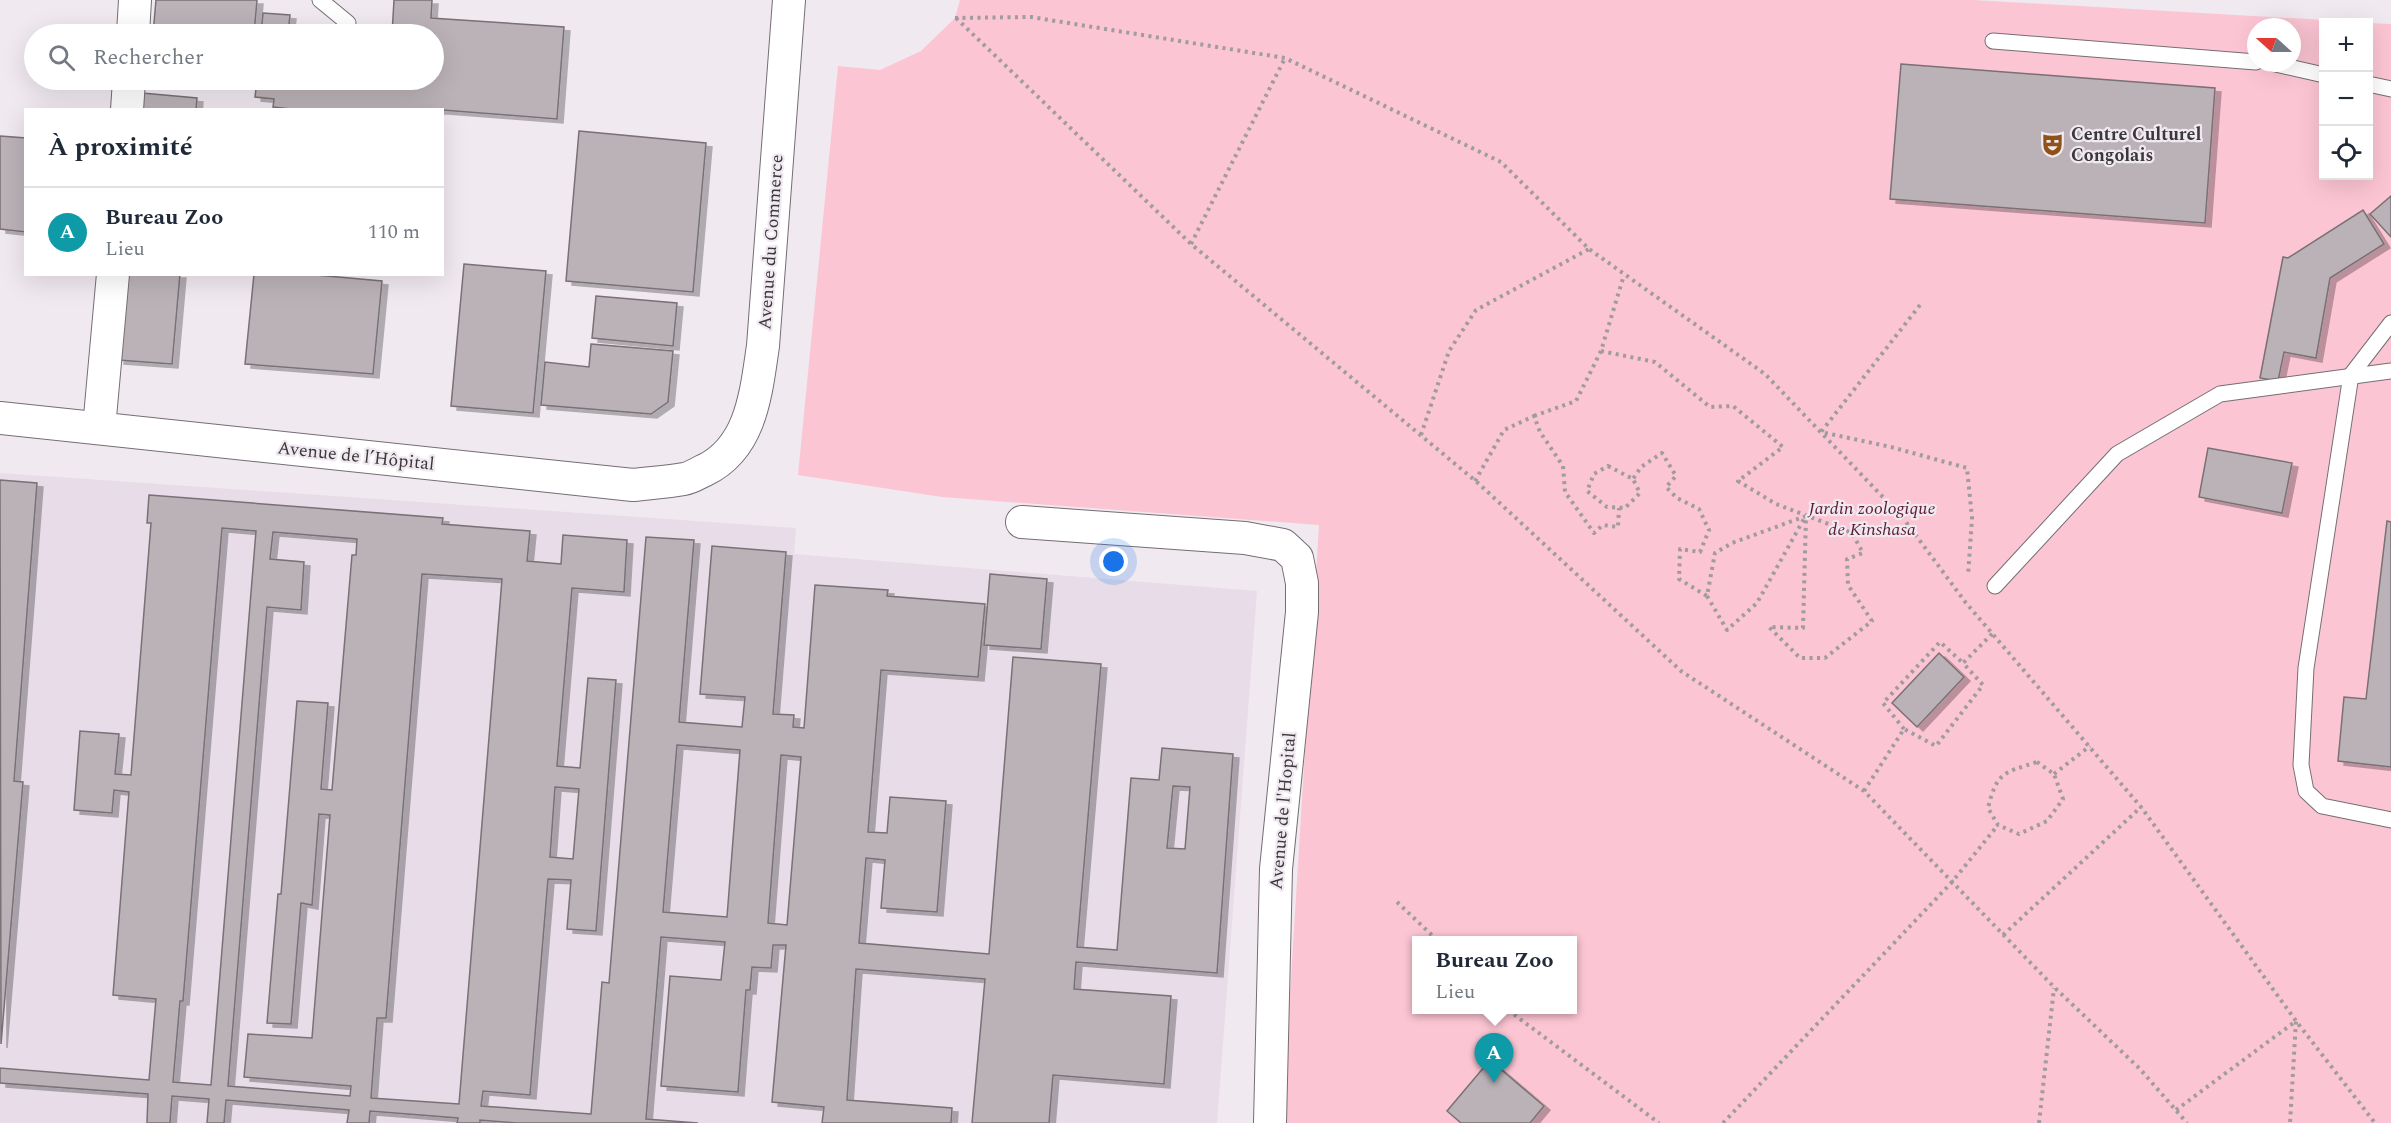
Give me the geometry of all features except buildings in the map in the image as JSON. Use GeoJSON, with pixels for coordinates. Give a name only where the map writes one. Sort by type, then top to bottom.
{"type":"FeatureCollection","features":[{"type":"Feature","properties":{"kind":"street"},"geometry":{"type":"LineString","coordinates":[[134,24],[135,0]]}},
{"type":"Feature","properties":{"kind":"street","name":"Avenue du Commerce"},"geometry":{"type":"LineString","coordinates":[[710,468],[730,452],[746,428],[764,346],[789,0]]}},
{"type":"Feature","properties":{"kind":"street"},"geometry":{"type":"LineString","coordinates":[[127,108],[128,90]]}},
{"type":"Feature","properties":{"kind":"street"},"geometry":{"type":"LineString","coordinates":[[99,428],[112,276]]}},
{"type":"Feature","properties":{"kind":"street","name":"Avenue de l’Hôpital"},"geometry":{"type":"LineString","coordinates":[[0,418],[633,485],[686,479],[710,468]]}},
{"type":"Feature","properties":{"kind":"street","name":"Avenue de l'Hopital"},"geometry":{"type":"LineString","coordinates":[[1022,522],[1245,538],[1283,545],[1297,558],[1302,583],[1276,869],[1270,1123]]}},
{"type":"Feature","properties":{"kind":"lane"},"geometry":{"type":"LineString","coordinates":[[320,0],[348,23]]}},
{"type":"Feature","properties":{"kind":"lane"},"geometry":{"type":"LineString","coordinates":[[1993,41],[2247,61]]}},
{"type":"Feature","properties":{"kind":"lane"},"geometry":{"type":"LineString","coordinates":[[2301,70],[2319,74]]}},
{"type":"Feature","properties":{"kind":"lane"},"geometry":{"type":"LineString","coordinates":[[2373,85],[2391,89]]}},
{"type":"Feature","properties":{"kind":"lane"},"geometry":{"type":"LineString","coordinates":[[2391,323],[2351,375],[2306,668],[2301,765],[2306,791],[2322,806],[2391,820]]}},
{"type":"Feature","properties":{"kind":"lane"},"geometry":{"type":"LineString","coordinates":[[1995,586],[2117,454],[2220,394],[2391,371]]}},
{"type":"Feature","properties":{"kind":"path"},"geometry":{"type":"LineString","coordinates":[[2187,1123],[2140,1069],[2054,987],[1864,791],[1681,670],[1475,481],[1191,244],[955,18],[1031,17],[1285,58],[1501,162],[1588,249],[1764,374],[1903,518],[1966,603],[2142,807],[2296,1021],[2375,1123]]}},
{"type":"Feature","properties":{"kind":"path"},"geometry":{"type":"LineString","coordinates":[[1191,244],[1285,58]]}},
{"type":"Feature","properties":{"kind":"path"},"geometry":{"type":"LineString","coordinates":[[1421,435],[1449,351],[1476,310],[1588,249]]}},
{"type":"Feature","properties":{"kind":"path"},"geometry":{"type":"LineString","coordinates":[[1475,481],[1504,430],[1576,401],[1601,351],[1624,275]]}},
{"type":"Feature","properties":{"kind":"path"},"geometry":{"type":"LineString","coordinates":[[1821,432],[1920,306]]}},
{"type":"Feature","properties":{"kind":"path"},"geometry":{"type":"LineString","coordinates":[[1601,351],[1655,362],[1710,407],[1733,406],[1783,447],[1738,481],[1776,504],[1852,534],[1863,553],[1847,559],[1848,585],[1872,621],[1825,658],[1800,658],[1769,627],[1803,627],[1806,516]]}},
{"type":"Feature","properties":{"kind":"path"},"geometry":{"type":"LineString","coordinates":[[1534,416],[1540,432],[1563,466],[1564,492],[1594,533],[1603,525],[1617,527],[1619,508]]}},
{"type":"Feature","properties":{"kind":"path"},"geometry":{"type":"LineString","coordinates":[[1821,432],[1891,447],[1967,468],[1972,518],[1967,582]]}},
{"type":"Feature","properties":{"kind":"path"},"geometry":{"type":"LineString","coordinates":[[1633,479],[1641,467],[1662,453],[1676,476],[1666,487],[1677,498],[1699,508],[1708,530],[1700,552],[1680,549],[1678,579],[1707,596],[1727,630],[1757,603],[1806,516]]}},
{"type":"Feature","properties":{"kind":"path"},"geometry":{"type":"LineString","coordinates":[[1608,466],[1633,479],[1640,493],[1625,508],[1607,507],[1587,491],[1594,474],[1608,466]]}},
{"type":"Feature","properties":{"kind":"path"},"geometry":{"type":"LineString","coordinates":[[1707,596],[1714,553],[1732,543],[1806,516]]}},
{"type":"Feature","properties":{"kind":"path"},"geometry":{"type":"LineString","coordinates":[[1966,603],[1995,586]]}},
{"type":"Feature","properties":{"kind":"path"},"geometry":{"type":"LineString","coordinates":[[1966,603],[1967,592]]}},
{"type":"Feature","properties":{"kind":"path"},"geometry":{"type":"LineString","coordinates":[[1963,663],[1993,633]]}},
{"type":"Feature","properties":{"kind":"path"},"geometry":{"type":"LineString","coordinates":[[1940,642],[1983,685],[1935,746],[1904,729],[1883,703],[1940,642]]}},
{"type":"Feature","properties":{"kind":"path"},"geometry":{"type":"LineString","coordinates":[[1864,791],[1904,729]]}},
{"type":"Feature","properties":{"kind":"path"},"geometry":{"type":"LineString","coordinates":[[2054,774],[2090,746]]}},
{"type":"Feature","properties":{"kind":"path"},"geometry":{"type":"LineString","coordinates":[[2037,762],[2054,774],[2063,799],[2047,821],[2019,834],[1998,825],[1988,808],[1995,783],[2008,771],[2037,762]]}},
{"type":"Feature","properties":{"kind":"path"},"geometry":{"type":"LineString","coordinates":[[2003,935],[2142,807]]}},
{"type":"Feature","properties":{"kind":"path"},"geometry":{"type":"LineString","coordinates":[[1723,1123],[1952,882],[1998,825]]}},
{"type":"Feature","properties":{"kind":"path"},"geometry":{"type":"LineString","coordinates":[[1397,902],[1433,936]]}},
{"type":"Feature","properties":{"kind":"path"},"geometry":{"type":"LineString","coordinates":[[2039,1123],[2054,987]]}},
{"type":"Feature","properties":{"kind":"path"},"geometry":{"type":"LineString","coordinates":[[1513,1014],[1659,1123]]}},
{"type":"Feature","properties":{"kind":"path"},"geometry":{"type":"LineString","coordinates":[[2176,1110],[2296,1021]]}},
{"type":"Feature","properties":{"kind":"path"},"geometry":{"type":"LineString","coordinates":[[2290,1123],[2296,1021]]}},
{"type":"Feature","properties":{"kind":"shaded area"},"geometry":{"type":"Polygon","coordinates":[[[0,473],[796,528],[794,554],[1257,591],[1217,1123],[0,1123],[0,473]]]}},
{"type":"Feature","properties":{"kind":"green space","name":"Jardin zoologique de Kinshasa"},"geometry":{"type":"Polygon","coordinates":[[[960,0],[1973,0],[2290,18],[2247,18],[2247,72],[2301,72],[2301,19],[2319,20],[2319,180],[2373,180],[2373,23],[2391,24],[2391,1123],[1282,1123],[1319,525],[942,497],[798,475],[838,66],[880,70],[921,51],[955,18],[960,0]]]}},
{"type":"Feature","properties":{"kind":"place","name":"Centre Culturel Congolais"},"geometry":{"type":"Point","coordinates":[2053,144]}},
{"type":"Feature","properties":{"kind":"place","name":"Bureau Zoo"},"geometry":{"type":"Point","coordinates":[1494,1083]}}]}
